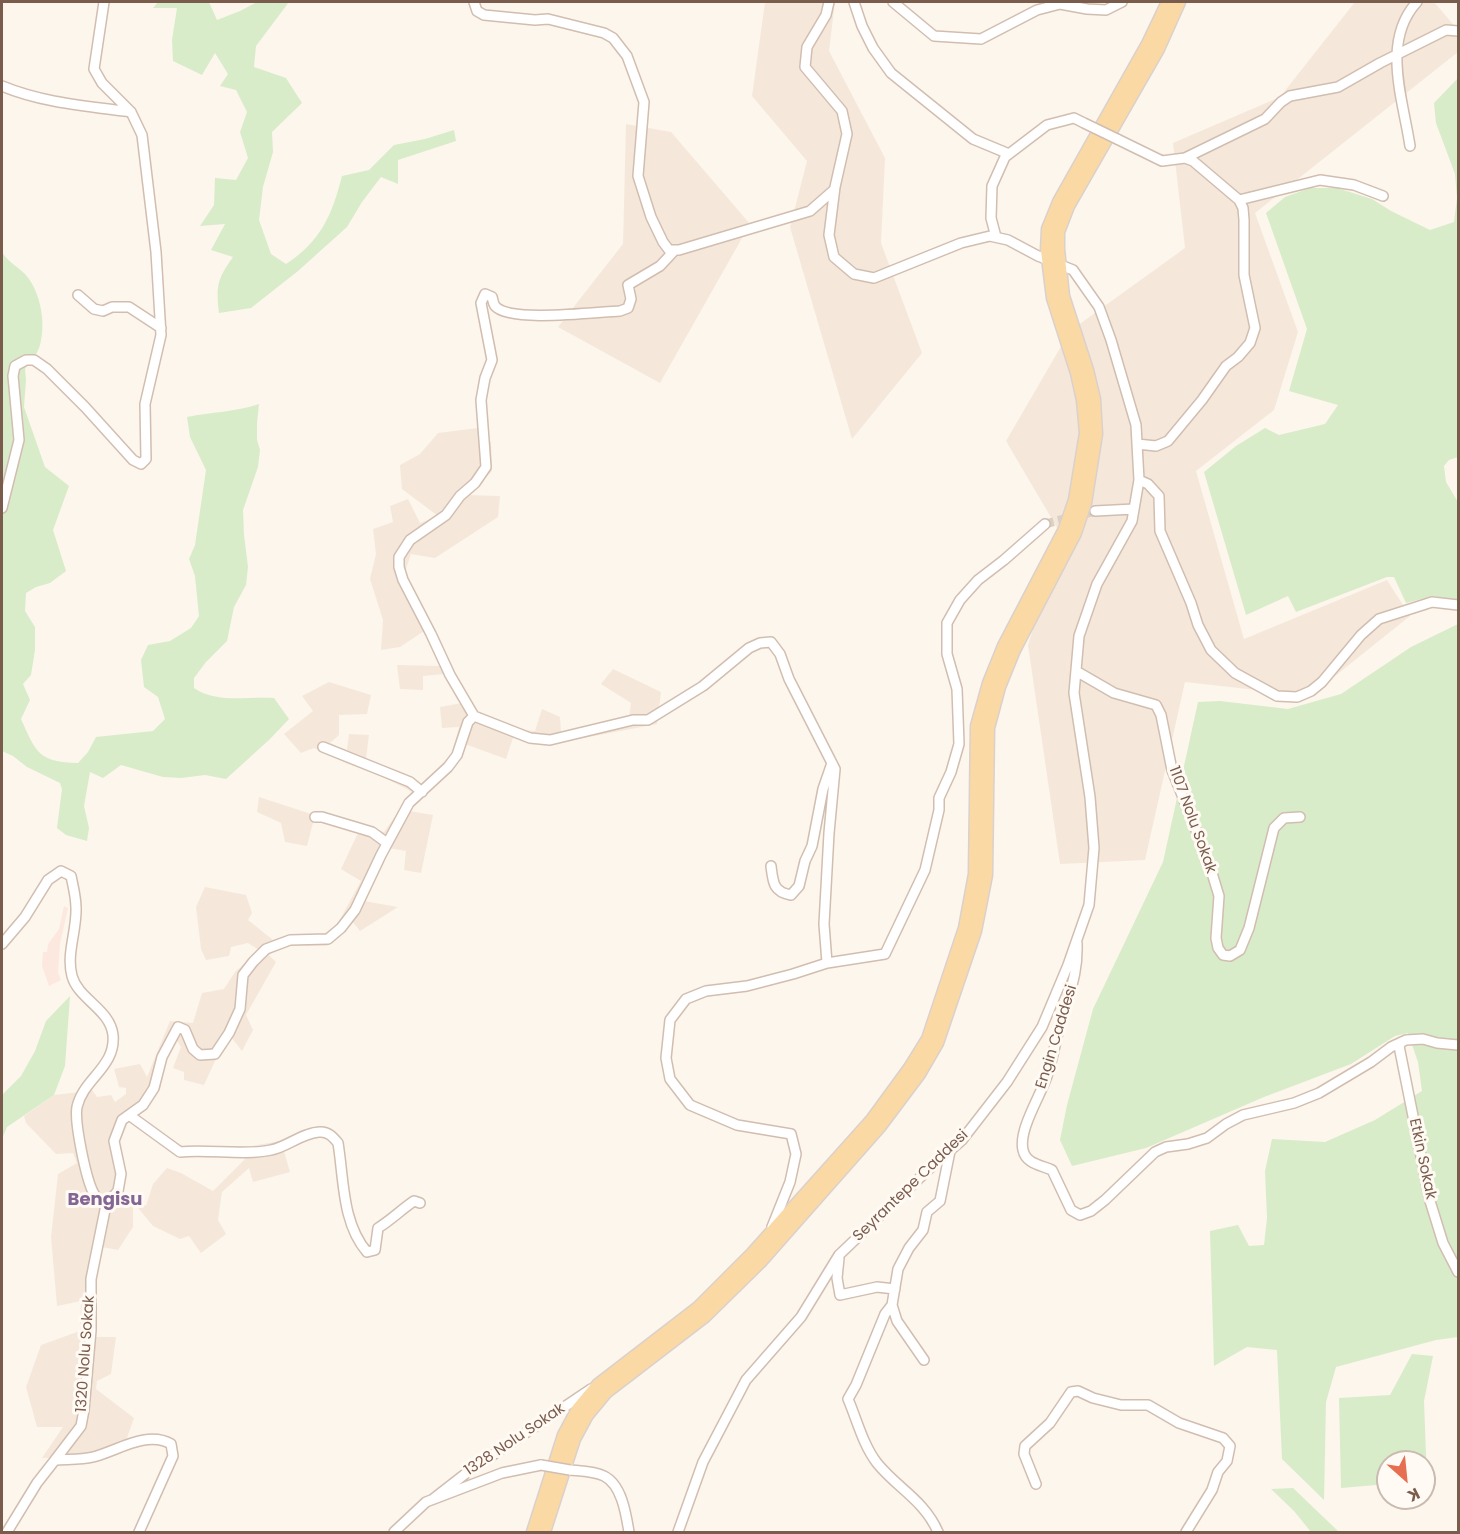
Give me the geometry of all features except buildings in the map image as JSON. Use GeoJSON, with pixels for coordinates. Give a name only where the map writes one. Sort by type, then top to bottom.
{"type":"FeatureCollection","features":[{"type":"Feature","properties":{"kind":"main road"},"geometry":{"type":"LineString","coordinates":[[544,1533],[574,1439],[587,1415],[606,1392],[705,1316],[760,1262],[880,1126],[919,1074],[937,1043],[975,931],[986,875],[988,728],[999,687],[1014,650],[1075,533],[1085,503],[1096,434],[1094,399],[1088,370],[1063,296],[1048,229],[1059,202],[1148,44],[1168,2]]}},
{"type":"Feature","properties":{"kind":"main road"},"geometry":{"type":"LineString","coordinates":[[533,1533],[564,1435],[578,1409],[600,1383],[698,1308],[766,1239],[872,1120],[928,1039],[965,928],[975,874],[977,726],[989,683],[1004,646],[1065,529],[1075,500],[1086,433],[1083,400],[1077,373],[1053,298],[1058,232],[1068,206],[1158,49],[1179,2]]}},
{"type":"Feature","properties":{"kind":"street"},"geometry":{"type":"LineString","coordinates":[[2,508],[19,440],[13,392],[15,366],[26,360],[34,360],[47,369],[133,460],[141,464],[146,459],[145,404],[161,335],[156,252],[142,135],[131,112],[102,83],[94,69],[103,2]]}},
{"type":"Feature","properties":{"kind":"street"},"geometry":{"type":"LineString","coordinates":[[474,2],[477,11],[484,15],[548,20],[604,33],[613,38],[627,56],[644,102],[638,176],[651,217],[669,250],[810,211],[834,190]]}},
{"type":"Feature","properties":{"kind":"street"},"geometry":{"type":"LineString","coordinates":[[829,2],[826,15],[807,47],[805,67],[842,111],[847,134],[834,190],[829,235],[834,257],[854,274],[874,278],[961,243],[990,236],[996,237],[991,218],[992,186],[1005,158],[1047,125],[1074,118],[1162,161],[1185,158],[1264,119],[1290,96],[1338,87],[1446,30],[1458,31]]}},
{"type":"Feature","properties":{"kind":"street"},"geometry":{"type":"LineString","coordinates":[[854,2],[873,48],[891,73],[973,139],[1009,154]]}},
{"type":"Feature","properties":{"kind":"street"},"geometry":{"type":"LineString","coordinates":[[893,2],[934,36],[981,39],[1037,10],[1060,4],[1106,10],[1122,2]]}},
{"type":"Feature","properties":{"kind":"street"},"geometry":{"type":"LineString","coordinates":[[1410,146],[1398,80],[1397,54],[1401,26],[1417,2]]}},
{"type":"Feature","properties":{"kind":"street"},"geometry":{"type":"LineString","coordinates":[[2,86],[34,97],[131,112]]}},
{"type":"Feature","properties":{"kind":"street"},"geometry":{"type":"LineString","coordinates":[[1137,444],[1156,446],[1168,441],[1202,400],[1226,366],[1238,357],[1250,343],[1255,328],[1244,275],[1243,208],[1239,200],[1193,161],[1185,158]]}},
{"type":"Feature","properties":{"kind":"street"},"geometry":{"type":"LineString","coordinates":[[1239,200],[1320,180],[1354,185],[1383,196]]}},
{"type":"Feature","properties":{"kind":"street","name":"Seyrantepe Caddesi"},"geometry":{"type":"LineString","coordinates":[[678,1533],[703,1462],[746,1380],[801,1317],[839,1255],[962,1140],[1007,1082],[1042,1027],[1089,904],[1094,848],[1090,797],[1074,693],[1078,636],[1097,584],[1132,521],[1139,480],[1136,425],[1099,307],[1073,270],[1008,240],[996,237]]}},
{"type":"Feature","properties":{"kind":"street"},"geometry":{"type":"LineString","coordinates":[[675,250],[660,266],[628,285],[631,299],[628,308],[620,311],[540,316],[504,312],[496,306],[492,297],[486,294],[481,303],[492,360],[485,378],[481,400],[486,467],[446,515],[410,540],[399,557],[399,567],[403,580],[450,675],[474,716],[530,738],[550,740],[633,720],[648,720],[704,687],[749,648],[760,643],[771,642],[780,654],[789,679],[835,769],[824,924],[827,963]]}},
{"type":"Feature","properties":{"kind":"street"},"geometry":{"type":"LineString","coordinates":[[78,295],[94,309],[104,311],[112,307],[129,307],[161,328]]}},
{"type":"Feature","properties":{"kind":"street"},"geometry":{"type":"LineString","coordinates":[[1139,480],[1156,491],[1159,496],[1160,531],[1210,650],[1235,673],[1278,696],[1297,697],[1311,691],[1322,682],[1361,635],[1379,619],[1432,602],[1458,605]]}},
{"type":"Feature","properties":{"kind":"street"},"geometry":{"type":"LineString","coordinates":[[1095,511],[1134,509]]}},
{"type":"Feature","properties":{"kind":"street"},"geometry":{"type":"LineString","coordinates":[[766,1239],[790,1182],[796,1154],[791,1134],[737,1125],[690,1105],[670,1079],[666,1058],[670,1020],[686,999],[706,991],[747,986],[827,963],[885,954],[925,870],[939,810],[939,798],[951,772],[959,744],[957,689],[947,654],[948,623],[960,600],[978,580],[1045,524]]}},
{"type":"Feature","properties":{"kind":"street","name":"1107 Nolu Sokak"},"geometry":{"type":"LineString","coordinates":[[1076,670],[1114,693],[1156,705],[1161,715],[1172,770],[1208,860],[1219,896],[1216,938],[1218,948],[1223,955],[1230,956],[1240,950],[1249,928],[1274,828],[1284,818],[1300,817]]}},
{"type":"Feature","properties":{"kind":"street"},"geometry":{"type":"LineString","coordinates":[[315,817],[372,832],[387,843],[410,803],[448,767],[457,755],[468,722],[474,716]]}},
{"type":"Feature","properties":{"kind":"street"},"geometry":{"type":"LineString","coordinates":[[323,747],[410,782],[422,792]]}},
{"type":"Feature","properties":{"kind":"street"},"geometry":{"type":"LineString","coordinates":[[771,866],[773,884],[782,894],[791,895],[799,886],[812,846],[823,789],[832,763]]}},
{"type":"Feature","properties":{"kind":"street","name":"1320 Nolu Sokak"},"geometry":{"type":"LineString","coordinates":[[7,1533],[37,1483],[81,1426],[90,1330],[91,1279],[106,1205],[118,1191],[121,1174],[114,1141],[122,1120],[143,1105],[154,1088],[162,1057],[178,1027],[185,1030],[193,1049],[200,1055],[215,1054],[229,1034],[240,1009],[243,975],[266,949],[290,940],[328,939],[341,928],[355,910],[387,843]]}},
{"type":"Feature","properties":{"kind":"street"},"geometry":{"type":"LineString","coordinates":[[2,944],[25,918],[48,880],[61,872],[71,876],[76,908],[71,975],[76,987],[98,1009],[113,1032],[113,1043],[105,1066],[81,1096],[76,1108],[81,1146],[90,1181],[99,1202],[106,1205]]}},
{"type":"Feature","properties":{"kind":"street","name":"Engin Caddesi"},"geometry":{"type":"LineString","coordinates":[[1077,938],[1078,961],[1074,984],[1061,1020],[1049,1071],[1041,1094],[1030,1114],[1023,1140],[1023,1151],[1031,1162],[1052,1170],[1071,1209],[1080,1215],[1091,1211],[1105,1200],[1155,1152],[1166,1147],[1207,1138],[1243,1114],[1294,1103],[1319,1093],[1401,1043],[1414,1039],[1458,1044]]}},
{"type":"Feature","properties":{"kind":"street","name":"Etkin Sokak"},"geometry":{"type":"LineString","coordinates":[[1401,1043],[1399,1046],[1430,1201],[1443,1243],[1458,1272]]}},
{"type":"Feature","properties":{"kind":"street"},"geometry":{"type":"LineString","coordinates":[[129,1115],[180,1152],[270,1150],[322,1131],[332,1136],[338,1143],[346,1211],[360,1244],[367,1252],[375,1250],[378,1228],[402,1212],[410,1203],[414,1201],[420,1203]]}},
{"type":"Feature","properties":{"kind":"street"},"geometry":{"type":"LineString","coordinates":[[938,1533],[933,1521],[917,1502],[878,1464],[869,1449],[848,1399],[885,1314],[892,1305],[898,1269],[909,1248],[923,1230],[927,1212],[940,1201],[950,1151]]}},
{"type":"Feature","properties":{"kind":"street"},"geometry":{"type":"LineString","coordinates":[[839,1255],[837,1278],[840,1295],[877,1287],[895,1289]]}},
{"type":"Feature","properties":{"kind":"street"},"geometry":{"type":"LineString","coordinates":[[892,1305],[897,1321],[924,1360]]}},
{"type":"Feature","properties":{"kind":"street","name":"1328 Nolu Sokak"},"geometry":{"type":"LineString","coordinates":[[433,1499],[469,1471],[600,1383]]}},
{"type":"Feature","properties":{"kind":"street"},"geometry":{"type":"LineString","coordinates":[[1036,1484],[1024,1454],[1025,1446],[1050,1423],[1071,1392],[1078,1391],[1093,1398],[1121,1405],[1148,1405],[1179,1423],[1223,1438],[1230,1446],[1227,1461],[1218,1472],[1212,1490],[1186,1533]]}},
{"type":"Feature","properties":{"kind":"street"},"geometry":{"type":"LineString","coordinates":[[55,1460],[91,1457],[148,1439],[162,1439],[171,1444],[173,1456],[139,1533]]}},
{"type":"Feature","properties":{"kind":"street"},"geometry":{"type":"LineString","coordinates":[[394,1533],[426,1502],[502,1473],[541,1465],[604,1476],[614,1484],[626,1511],[629,1533]]}},
{"type":"Feature","properties":{"kind":"shaded area"},"geometry":{"type":"Polygon","coordinates":[[[765,2],[835,2],[829,51],[885,158],[881,243],[922,353],[852,439],[790,227],[807,161],[752,96],[765,2]]]}},
{"type":"Feature","properties":{"kind":"shaded area"},"geometry":{"type":"Polygon","coordinates":[[[1355,2],[1434,2],[1458,30],[1458,52],[1255,213],[1298,332],[1274,410],[1196,471],[1244,639],[1387,580],[1410,616],[1310,696],[1185,682],[1145,860],[1060,864],[1028,645],[1062,536],[1006,441],[1070,331],[1185,248],[1173,143],[1280,97],[1355,2]]]}},
{"type":"Feature","properties":{"kind":"shaded area"},"geometry":{"type":"Polygon","coordinates":[[[626,124],[671,132],[750,224],[660,383],[558,327],[623,244],[626,124]]]}},
{"type":"Feature","properties":{"kind":"shaded area"},"geometry":{"type":"Polygon","coordinates":[[[478,428],[491,442],[492,471],[468,495],[500,496],[498,517],[435,558],[411,554],[405,572],[433,627],[452,672],[474,710],[522,730],[535,731],[542,709],[560,717],[561,732],[629,717],[631,703],[601,684],[613,669],[661,692],[657,724],[547,745],[513,738],[506,759],[465,744],[459,760],[409,811],[433,815],[421,873],[404,870],[406,851],[389,848],[364,901],[398,907],[360,931],[352,921],[327,946],[288,945],[269,955],[276,962],[246,1015],[253,1030],[242,1051],[231,1037],[215,1061],[204,1085],[184,1080],[184,1072],[173,1068],[181,1047],[176,1039],[165,1060],[160,1089],[144,1110],[136,1115],[182,1146],[251,1146],[281,1141],[290,1172],[253,1182],[249,1168],[222,1192],[218,1220],[226,1234],[201,1253],[189,1236],[180,1239],[153,1226],[133,1202],[133,1227],[118,1250],[102,1247],[94,1288],[94,1337],[116,1337],[111,1374],[97,1381],[96,1389],[134,1418],[126,1441],[102,1456],[42,1458],[63,1427],[37,1427],[26,1387],[41,1345],[80,1331],[81,1301],[57,1306],[51,1237],[58,1174],[77,1163],[73,1153],[56,1154],[26,1123],[24,1116],[54,1095],[80,1092],[87,1083],[97,1097],[111,1095],[115,1102],[126,1094],[126,1088],[119,1087],[114,1069],[140,1064],[147,1077],[170,1021],[193,1023],[202,993],[224,989],[235,972],[259,950],[248,943],[231,947],[229,956],[206,960],[201,949],[196,907],[205,887],[246,895],[252,913],[248,920],[273,940],[288,935],[324,934],[338,923],[361,881],[341,869],[358,833],[323,822],[313,823],[307,846],[285,842],[281,823],[257,812],[259,797],[311,814],[322,813],[384,832],[412,792],[378,774],[348,764],[314,748],[301,753],[284,734],[313,711],[302,696],[329,682],[371,695],[367,714],[339,715],[339,735],[330,743],[347,750],[349,734],[369,735],[366,759],[414,778],[421,785],[452,754],[459,727],[442,728],[440,707],[462,703],[444,674],[423,676],[423,690],[400,689],[397,665],[440,666],[424,631],[400,647],[381,650],[383,620],[370,579],[376,554],[373,529],[393,522],[390,506],[408,499],[420,523],[438,516],[402,489],[400,465],[420,454],[438,433],[478,428]],[[129,1120],[124,1124],[119,1140],[124,1194],[146,1206],[153,1184],[167,1168],[213,1191],[247,1157],[178,1157],[129,1120]]]}},
{"type":"Feature","properties":{"kind":"shaded area"},"geometry":{"type":"Polygon","coordinates":[[[64,906],[68,908],[60,944],[58,973],[61,980],[49,986],[42,966],[43,952],[47,952],[48,944],[59,929],[64,906]]]}},
{"type":"Feature","properties":{"kind":"green space"},"geometry":{"type":"Polygon","coordinates":[[[158,2],[209,2],[217,20],[257,2],[289,2],[256,46],[254,67],[286,78],[302,103],[272,132],[273,152],[263,187],[259,220],[271,254],[286,264],[308,246],[323,226],[334,203],[342,176],[369,170],[394,145],[454,130],[456,141],[398,160],[398,184],[381,177],[347,227],[298,271],[251,308],[219,313],[219,283],[233,257],[211,250],[225,224],[200,226],[214,205],[215,178],[236,180],[248,158],[240,132],[247,112],[236,90],[220,86],[228,74],[215,53],[202,75],[173,61],[172,40],[177,8],[153,8],[158,2]]]}},
{"type":"Feature","properties":{"kind":"green space"},"geometry":{"type":"Polygon","coordinates":[[[1458,78],[1458,457],[1449,460],[1444,466],[1446,482],[1458,502],[1458,600],[1433,596],[1406,603],[1394,577],[1387,577],[1296,612],[1288,596],[1246,615],[1204,472],[1236,446],[1265,428],[1279,435],[1325,424],[1338,405],[1289,391],[1307,329],[1266,213],[1285,197],[1310,188],[1337,188],[1372,199],[1430,230],[1454,222],[1457,198],[1455,174],[1436,123],[1434,103],[1458,78]]]}},
{"type":"Feature","properties":{"kind":"green space"},"geometry":{"type":"Polygon","coordinates":[[[2,252],[30,281],[41,308],[42,336],[38,352],[25,369],[24,407],[45,467],[69,486],[53,530],[66,571],[50,583],[26,593],[25,611],[35,627],[35,650],[31,675],[23,684],[30,700],[21,719],[35,748],[47,758],[78,763],[88,752],[96,737],[153,731],[165,719],[158,697],[144,687],[141,660],[148,645],[170,641],[191,628],[199,616],[195,576],[189,559],[195,545],[206,470],[190,437],[187,417],[259,404],[258,467],[243,510],[248,567],[246,585],[234,607],[227,641],[194,678],[194,688],[223,698],[274,698],[289,719],[226,779],[205,775],[181,778],[163,777],[121,765],[103,778],[90,772],[84,806],[89,828],[87,841],[66,835],[57,828],[62,789],[60,783],[27,767],[2,751],[2,252]]]}},
{"type":"Feature","properties":{"kind":"green space"},"geometry":{"type":"Polygon","coordinates":[[[1458,624],[1458,1337],[1436,1340],[1336,1367],[1326,1402],[1324,1500],[1282,1459],[1277,1350],[1247,1347],[1214,1366],[1210,1231],[1238,1225],[1249,1246],[1264,1245],[1267,1218],[1265,1171],[1272,1139],[1325,1142],[1375,1120],[1422,1091],[1418,1062],[1408,1033],[1395,1036],[1351,1064],[1264,1097],[1146,1148],[1072,1166],[1060,1140],[1093,1009],[1163,862],[1198,702],[1220,701],[1288,709],[1341,694],[1411,647],[1458,624]]]}},
{"type":"Feature","properties":{"kind":"green space"},"geometry":{"type":"Polygon","coordinates":[[[70,996],[65,1066],[54,1095],[7,1127],[2,1139],[2,1095],[21,1076],[35,1051],[46,1021],[70,996]]]}},
{"type":"Feature","properties":{"kind":"green space"},"geometry":{"type":"Polygon","coordinates":[[[1412,1354],[1433,1356],[1424,1401],[1426,1450],[1376,1450],[1376,1485],[1341,1488],[1339,1398],[1390,1395],[1412,1354]]]}},
{"type":"Feature","properties":{"kind":"green space"},"geometry":{"type":"Polygon","coordinates":[[[1293,1488],[1339,1532],[1311,1532],[1294,1511],[1271,1489],[1293,1488]]]}},
{"type":"Feature","properties":{"kind":"tunnel"},"geometry":{"type":"LineString","coordinates":[[1045,524],[1095,511]]}},
{"type":"Feature","properties":{"kind":"district","name":"Bengisu"},"geometry":{"type":"Point","coordinates":[105,1200]}}]}
